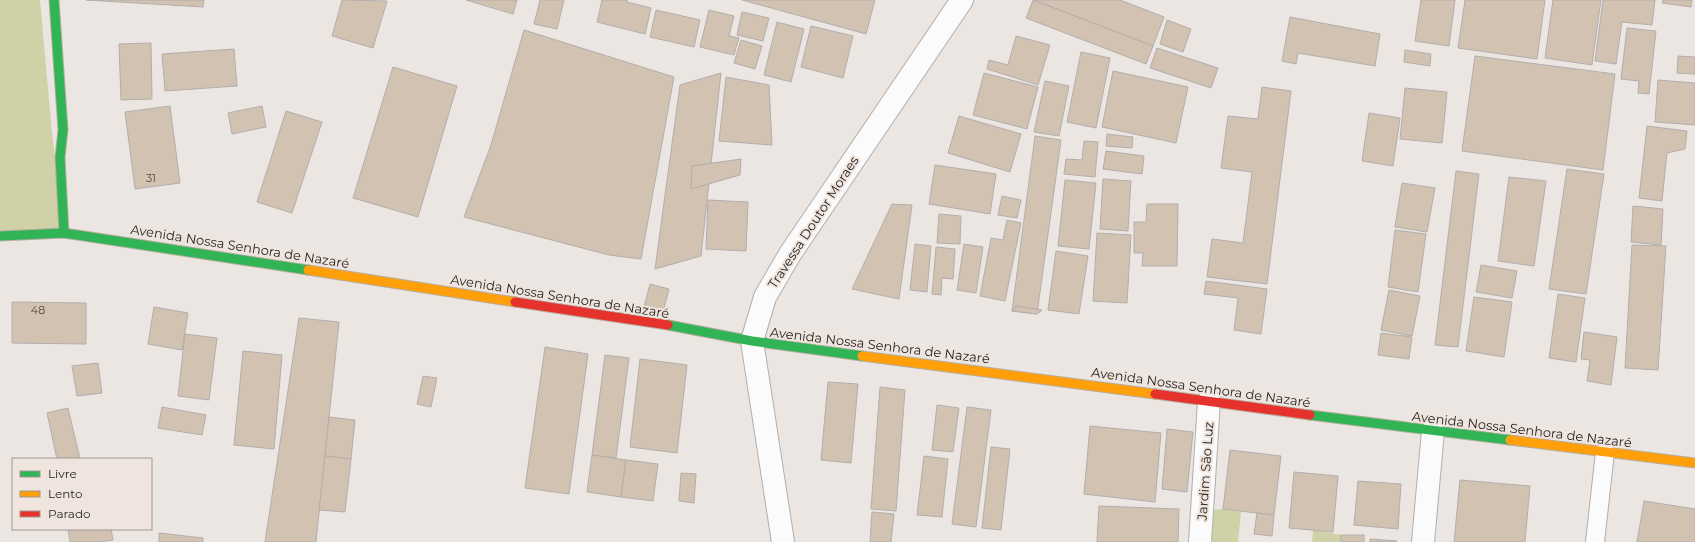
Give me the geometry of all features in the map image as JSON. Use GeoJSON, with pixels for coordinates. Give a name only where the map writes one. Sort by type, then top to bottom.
{"type":"FeatureCollection","features":[{"type":"Feature","properties":{"kind":"main road"},"geometry":{"type":"LineString","coordinates":[[54,0],[63,130],[60,157],[64,233]]}},
{"type":"Feature","properties":{"kind":"main road"},"geometry":{"type":"LineString","coordinates":[[52,133],[60,157]]}},
{"type":"Feature","properties":{"kind":"main road","name":"Avenida Nossa Senhora de Nazaré"},"geometry":{"type":"LineString","coordinates":[[0,236],[64,233],[666,325],[752,341],[1432,431],[1695,463]]}},
{"type":"Feature","properties":{"kind":"street","name":"Travessa Doutor Moraes"},"geometry":{"type":"LineString","coordinates":[[784,542],[752,341],[765,297],[790,254],[962,0]]}},
{"type":"Feature","properties":{"kind":"street","name":"Jardim São Luz"},"geometry":{"type":"LineString","coordinates":[[1200,542],[1209,401]]}},
{"type":"Feature","properties":{"kind":"street"},"geometry":{"type":"LineString","coordinates":[[1423,542],[1432,431]]}},
{"type":"Feature","properties":{"kind":"lane"},"geometry":{"type":"LineString","coordinates":[[1595,542],[1605,452]]}},
{"type":"Feature","properties":{"kind":"green space"},"geometry":{"type":"Polygon","coordinates":[[[0,0],[40,0],[52,133],[64,233],[0,236],[0,0]]]}},
{"type":"Feature","properties":{"kind":"green space"},"geometry":{"type":"Polygon","coordinates":[[[1223,509],[1241,512],[1238,542],[1208,542],[1210,510],[1223,509]]]}},
{"type":"Feature","properties":{"kind":"green space"},"geometry":{"type":"Polygon","coordinates":[[[1313,530],[1341,535],[1341,542],[1312,542],[1313,530]]]}},
{"type":"Feature","properties":{"kind":"building"},"geometry":{"type":"Polygon","coordinates":[[[86,0],[204,0],[203,7],[86,0]]]}},
{"type":"Feature","properties":{"kind":"building"},"geometry":{"type":"Polygon","coordinates":[[[342,0],[387,1],[373,48],[332,36],[342,0]]]}},
{"type":"Feature","properties":{"kind":"building"},"geometry":{"type":"Polygon","coordinates":[[[466,0],[517,0],[513,14],[466,0]]]}},
{"type":"Feature","properties":{"kind":"building"},"geometry":{"type":"Polygon","coordinates":[[[540,0],[564,0],[557,29],[534,24],[540,0]]]}},
{"type":"Feature","properties":{"kind":"building"},"geometry":{"type":"Polygon","coordinates":[[[602,0],[627,0],[627,2],[651,8],[645,34],[597,22],[602,0]]]}},
{"type":"Feature","properties":{"kind":"building"},"geometry":{"type":"Polygon","coordinates":[[[742,0],[875,0],[866,34],[742,0]]]}},
{"type":"Feature","properties":{"kind":"building"},"geometry":{"type":"Polygon","coordinates":[[[1033,0],[1120,0],[1164,17],[1153,46],[1033,0]]]}},
{"type":"Feature","properties":{"kind":"building"},"geometry":{"type":"Polygon","coordinates":[[[1033,0],[1153,46],[1146,64],[1026,18],[1033,0]]]}},
{"type":"Feature","properties":{"kind":"building"},"geometry":{"type":"Polygon","coordinates":[[[1421,0],[1455,0],[1449,46],[1415,41],[1421,0]]]}},
{"type":"Feature","properties":{"kind":"building"},"geometry":{"type":"Polygon","coordinates":[[[1465,0],[1545,0],[1537,59],[1458,48],[1465,0]]]}},
{"type":"Feature","properties":{"kind":"building"},"geometry":{"type":"Polygon","coordinates":[[[1553,0],[1601,0],[1592,65],[1545,58],[1553,0]]]}},
{"type":"Feature","properties":{"kind":"building"},"geometry":{"type":"Polygon","coordinates":[[[1603,0],[1655,0],[1652,25],[1622,22],[1616,64],[1595,61],[1603,0]]]}},
{"type":"Feature","properties":{"kind":"building"},"geometry":{"type":"Polygon","coordinates":[[[1663,0],[1692,0],[1691,7],[1662,3],[1663,0]]]}},
{"type":"Feature","properties":{"kind":"building"},"geometry":{"type":"Polygon","coordinates":[[[656,10],[700,20],[694,47],[650,37],[656,10]]]}},
{"type":"Feature","properties":{"kind":"building"},"geometry":{"type":"Polygon","coordinates":[[[709,10],[734,16],[729,36],[739,38],[734,55],[700,47],[709,10]]]}},
{"type":"Feature","properties":{"kind":"building"},"geometry":{"type":"Polygon","coordinates":[[[742,12],[769,18],[763,41],[737,35],[742,12]]]}},
{"type":"Feature","properties":{"kind":"building"},"geometry":{"type":"Polygon","coordinates":[[[1290,17],[1380,34],[1375,66],[1298,53],[1296,64],[1282,61],[1290,17]]]}},
{"type":"Feature","properties":{"kind":"building"},"geometry":{"type":"Polygon","coordinates":[[[1167,20],[1191,29],[1183,52],[1160,44],[1167,20]]]}},
{"type":"Feature","properties":{"kind":"building"},"geometry":{"type":"Polygon","coordinates":[[[777,22],[804,29],[791,82],[764,75],[777,22]]]}},
{"type":"Feature","properties":{"kind":"building"},"geometry":{"type":"Polygon","coordinates":[[[811,26],[853,36],[843,78],[801,67],[811,26]]]}},
{"type":"Feature","properties":{"kind":"building"},"geometry":{"type":"Polygon","coordinates":[[[1627,28],[1656,31],[1649,94],[1638,93],[1639,81],[1621,79],[1627,28]]]}},
{"type":"Feature","properties":{"kind":"building"},"geometry":{"type":"Polygon","coordinates":[[[524,30],[674,77],[641,259],[609,255],[464,217],[491,145],[524,30]]]}},
{"type":"Feature","properties":{"kind":"building"},"geometry":{"type":"Polygon","coordinates":[[[1016,36],[1050,45],[1038,85],[987,69],[989,60],[1008,65],[1016,36]]]}},
{"type":"Feature","properties":{"kind":"building"},"geometry":{"type":"Polygon","coordinates":[[[741,40],[762,46],[755,69],[734,63],[741,40]]]}},
{"type":"Feature","properties":{"kind":"building"},"geometry":{"type":"Polygon","coordinates":[[[151,43],[152,99],[121,100],[119,44],[151,43]]]}},
{"type":"Feature","properties":{"kind":"building"},"geometry":{"type":"Polygon","coordinates":[[[1157,48],[1218,68],[1211,88],[1150,68],[1157,48]]]}},
{"type":"Feature","properties":{"kind":"building"},"geometry":{"type":"Polygon","coordinates":[[[234,49],[237,86],[165,91],[162,54],[234,49]]]}},
{"type":"Feature","properties":{"kind":"building"},"geometry":{"type":"Polygon","coordinates":[[[1405,50],[1431,54],[1430,66],[1404,62],[1405,50]]]}},
{"type":"Feature","properties":{"kind":"building"},"geometry":{"type":"Polygon","coordinates":[[[1081,52],[1110,58],[1096,128],[1067,122],[1081,52]]]}},
{"type":"Feature","properties":{"kind":"building"},"geometry":{"type":"Polygon","coordinates":[[[1475,56],[1615,74],[1603,170],[1462,151],[1475,56]]]}},
{"type":"Feature","properties":{"kind":"building"},"geometry":{"type":"Polygon","coordinates":[[[1678,56],[1695,57],[1695,74],[1677,73],[1678,56]]]}},
{"type":"Feature","properties":{"kind":"building"},"geometry":{"type":"Polygon","coordinates":[[[393,67],[457,86],[418,217],[353,198],[393,67]]]}},
{"type":"Feature","properties":{"kind":"building"},"geometry":{"type":"Polygon","coordinates":[[[1113,71],[1188,87],[1176,143],[1102,127],[1113,71]]]}},
{"type":"Feature","properties":{"kind":"building"},"geometry":{"type":"Polygon","coordinates":[[[721,73],[701,256],[655,269],[680,85],[721,73]]]}},
{"type":"Feature","properties":{"kind":"building"},"geometry":{"type":"Polygon","coordinates":[[[984,73],[1038,87],[1027,129],[973,115],[984,73]]]}},
{"type":"Feature","properties":{"kind":"building"},"geometry":{"type":"Polygon","coordinates":[[[726,77],[769,85],[772,145],[719,141],[726,77]]]}},
{"type":"Feature","properties":{"kind":"building"},"geometry":{"type":"Polygon","coordinates":[[[1658,80],[1695,83],[1695,125],[1655,122],[1658,80]]]}},
{"type":"Feature","properties":{"kind":"building"},"geometry":{"type":"Polygon","coordinates":[[[1045,81],[1069,86],[1059,136],[1034,132],[1045,81]]]}},
{"type":"Feature","properties":{"kind":"building"},"geometry":{"type":"Polygon","coordinates":[[[1262,87],[1291,91],[1267,284],[1207,277],[1212,239],[1243,243],[1252,172],[1221,168],[1228,116],[1258,119],[1262,87]]]}},
{"type":"Feature","properties":{"kind":"building"},"geometry":{"type":"Polygon","coordinates":[[[1405,88],[1447,92],[1442,143],[1400,139],[1405,88]]]}},
{"type":"Feature","properties":{"kind":"building"},"geometry":{"type":"Polygon","coordinates":[[[170,106],[180,183],[135,189],[125,112],[170,106]]]}},
{"type":"Feature","properties":{"kind":"building"},"geometry":{"type":"Polygon","coordinates":[[[262,106],[266,127],[232,134],[228,113],[262,106]]]}},
{"type":"Feature","properties":{"kind":"building"},"geometry":{"type":"Polygon","coordinates":[[[286,111],[322,122],[292,213],[257,202],[286,111]]]}},
{"type":"Feature","properties":{"kind":"building"},"geometry":{"type":"Polygon","coordinates":[[[1369,113],[1400,118],[1393,166],[1362,161],[1369,113]]]}},
{"type":"Feature","properties":{"kind":"building"},"geometry":{"type":"Polygon","coordinates":[[[959,116],[1021,134],[1010,172],[948,153],[959,116]]]}},
{"type":"Feature","properties":{"kind":"building"},"geometry":{"type":"Polygon","coordinates":[[[1647,126],[1687,131],[1685,149],[1667,153],[1662,201],[1639,198],[1647,126]]]}},
{"type":"Feature","properties":{"kind":"building"},"geometry":{"type":"Polygon","coordinates":[[[1107,134],[1133,137],[1132,148],[1106,146],[1107,134]]]}},
{"type":"Feature","properties":{"kind":"building"},"geometry":{"type":"Polygon","coordinates":[[[1035,136],[1061,140],[1037,314],[1012,311],[1035,136]]]}},
{"type":"Feature","properties":{"kind":"building"},"geometry":{"type":"Polygon","coordinates":[[[1084,141],[1098,142],[1095,177],[1064,174],[1066,159],[1082,160],[1084,141]]]}},
{"type":"Feature","properties":{"kind":"building"},"geometry":{"type":"Polygon","coordinates":[[[1106,151],[1144,156],[1142,174],[1103,169],[1106,151]]]}},
{"type":"Feature","properties":{"kind":"building"},"geometry":{"type":"Polygon","coordinates":[[[741,159],[740,175],[691,189],[692,166],[741,159]]]}},
{"type":"Feature","properties":{"kind":"building"},"geometry":{"type":"Polygon","coordinates":[[[935,165],[996,174],[990,214],[929,204],[935,165]]]}},
{"type":"Feature","properties":{"kind":"building"},"geometry":{"type":"Polygon","coordinates":[[[1567,169],[1604,174],[1586,294],[1549,289],[1567,169]]]}},
{"type":"Feature","properties":{"kind":"building"},"geometry":{"type":"Polygon","coordinates":[[[1456,171],[1479,174],[1458,347],[1435,345],[1456,171]]]}},
{"type":"Feature","properties":{"kind":"building"},"geometry":{"type":"Polygon","coordinates":[[[1509,177],[1546,181],[1534,266],[1498,261],[1509,177]]]}},
{"type":"Feature","properties":{"kind":"building"},"geometry":{"type":"Polygon","coordinates":[[[1103,179],[1131,181],[1128,231],[1100,229],[1103,179]]]}},
{"type":"Feature","properties":{"kind":"building"},"geometry":{"type":"Polygon","coordinates":[[[1065,180],[1096,183],[1089,249],[1058,246],[1065,180]]]}},
{"type":"Feature","properties":{"kind":"building"},"geometry":{"type":"Polygon","coordinates":[[[1402,183],[1435,188],[1427,232],[1395,227],[1402,183]]]}},
{"type":"Feature","properties":{"kind":"building"},"geometry":{"type":"Polygon","coordinates":[[[1002,196],[1021,200],[1017,218],[998,215],[1002,196]]]}},
{"type":"Feature","properties":{"kind":"building"},"geometry":{"type":"Polygon","coordinates":[[[708,200],[748,202],[746,251],[706,249],[708,200]]]}},
{"type":"Feature","properties":{"kind":"building"},"geometry":{"type":"Polygon","coordinates":[[[892,204],[912,205],[899,299],[852,289],[892,204]]]}},
{"type":"Feature","properties":{"kind":"building"},"geometry":{"type":"Polygon","coordinates":[[[1147,204],[1178,204],[1177,266],[1142,266],[1143,253],[1134,253],[1134,222],[1146,222],[1147,204]]]}},
{"type":"Feature","properties":{"kind":"building"},"geometry":{"type":"Polygon","coordinates":[[[1633,206],[1663,209],[1661,245],[1631,242],[1633,206]]]}},
{"type":"Feature","properties":{"kind":"building"},"geometry":{"type":"Polygon","coordinates":[[[939,214],[961,216],[960,244],[937,243],[939,214]]]}},
{"type":"Feature","properties":{"kind":"building"},"geometry":{"type":"Polygon","coordinates":[[[1007,220],[1021,223],[1005,301],[980,296],[991,238],[1003,240],[1007,220]]]}},
{"type":"Feature","properties":{"kind":"building"},"geometry":{"type":"Polygon","coordinates":[[[1395,230],[1426,234],[1418,292],[1388,287],[1395,230]]]}},
{"type":"Feature","properties":{"kind":"building"},"geometry":{"type":"Polygon","coordinates":[[[1097,233],[1131,235],[1127,303],[1093,301],[1097,233]]]}},
{"type":"Feature","properties":{"kind":"building"},"geometry":{"type":"Polygon","coordinates":[[[915,244],[931,246],[927,292],[910,290],[915,244]]]}},
{"type":"Feature","properties":{"kind":"building"},"geometry":{"type":"Polygon","coordinates":[[[964,244],[983,247],[976,293],[957,290],[964,244]]]}},
{"type":"Feature","properties":{"kind":"building"},"geometry":{"type":"Polygon","coordinates":[[[1632,245],[1666,246],[1658,370],[1625,368],[1632,245]]]}},
{"type":"Feature","properties":{"kind":"building"},"geometry":{"type":"Polygon","coordinates":[[[936,247],[955,249],[953,279],[942,278],[941,295],[932,294],[936,247]]]}},
{"type":"Feature","properties":{"kind":"building"},"geometry":{"type":"Polygon","coordinates":[[[1056,251],[1088,256],[1079,314],[1048,310],[1056,251]]]}},
{"type":"Feature","properties":{"kind":"building"},"geometry":{"type":"Polygon","coordinates":[[[1481,265],[1517,271],[1512,298],[1476,292],[1481,265]]]}},
{"type":"Feature","properties":{"kind":"building"},"geometry":{"type":"Polygon","coordinates":[[[1206,281],[1267,289],[1261,334],[1234,330],[1238,298],[1204,294],[1206,281]]]}},
{"type":"Feature","properties":{"kind":"building"},"geometry":{"type":"Polygon","coordinates":[[[650,284],[669,289],[662,316],[643,311],[650,284]]]}},
{"type":"Feature","properties":{"kind":"building"},"geometry":{"type":"Polygon","coordinates":[[[1389,290],[1420,296],[1412,336],[1381,330],[1389,290]]]}},
{"type":"Feature","properties":{"kind":"building"},"geometry":{"type":"Polygon","coordinates":[[[1558,294],[1585,298],[1576,362],[1549,358],[1558,294]]]}},
{"type":"Feature","properties":{"kind":"building"},"geometry":{"type":"Polygon","coordinates":[[[1474,297],[1512,302],[1504,357],[1466,351],[1474,297]]]}},
{"type":"Feature","properties":{"kind":"building"},"geometry":{"type":"Polygon","coordinates":[[[12,302],[86,303],[86,344],[12,343],[12,302]]]}},
{"type":"Feature","properties":{"kind":"building"},"geometry":{"type":"Polygon","coordinates":[[[1016,306],[1042,310],[1037,314],[1012,311],[1016,306]]]}},
{"type":"Feature","properties":{"kind":"building"},"geometry":{"type":"Polygon","coordinates":[[[154,307],[188,313],[182,350],[148,344],[154,307]]]}},
{"type":"Feature","properties":{"kind":"building"},"geometry":{"type":"Polygon","coordinates":[[[299,318],[339,322],[316,542],[265,542],[299,318]]]}},
{"type":"Feature","properties":{"kind":"building"},"geometry":{"type":"Polygon","coordinates":[[[1584,332],[1617,337],[1611,385],[1587,381],[1590,360],[1581,359],[1584,332]]]}},
{"type":"Feature","properties":{"kind":"building"},"geometry":{"type":"Polygon","coordinates":[[[1381,333],[1412,337],[1409,359],[1378,355],[1381,333]]]}},
{"type":"Feature","properties":{"kind":"building"},"geometry":{"type":"Polygon","coordinates":[[[185,334],[217,338],[209,400],[178,396],[185,334]]]}},
{"type":"Feature","properties":{"kind":"building"},"geometry":{"type":"Polygon","coordinates":[[[545,347],[588,354],[569,494],[525,488],[545,347]]]}},
{"type":"Feature","properties":{"kind":"building"},"geometry":{"type":"Polygon","coordinates":[[[243,351],[282,355],[274,449],[234,445],[243,351]]]}},
{"type":"Feature","properties":{"kind":"building"},"geometry":{"type":"Polygon","coordinates":[[[605,355],[629,358],[616,458],[592,455],[605,355]]]}},
{"type":"Feature","properties":{"kind":"building"},"geometry":{"type":"Polygon","coordinates":[[[640,359],[687,365],[677,453],[630,447],[640,359]]]}},
{"type":"Feature","properties":{"kind":"building"},"geometry":{"type":"Polygon","coordinates":[[[98,363],[102,393],[77,396],[72,366],[98,363]]]}},
{"type":"Feature","properties":{"kind":"building"},"geometry":{"type":"Polygon","coordinates":[[[423,376],[437,378],[431,407],[417,404],[423,376]]]}},
{"type":"Feature","properties":{"kind":"building"},"geometry":{"type":"Polygon","coordinates":[[[828,382],[858,384],[851,463],[821,460],[828,382]]]}},
{"type":"Feature","properties":{"kind":"building"},"geometry":{"type":"Polygon","coordinates":[[[880,387],[905,390],[896,511],[871,509],[880,387]]]}},
{"type":"Feature","properties":{"kind":"building"},"geometry":{"type":"Polygon","coordinates":[[[937,405],[959,408],[953,452],[932,450],[937,405]]]}},
{"type":"Feature","properties":{"kind":"building"},"geometry":{"type":"Polygon","coordinates":[[[162,407],[206,415],[202,435],[158,428],[162,407]]]}},
{"type":"Feature","properties":{"kind":"building"},"geometry":{"type":"Polygon","coordinates":[[[967,407],[991,410],[976,527],[952,524],[967,407]]]}},
{"type":"Feature","properties":{"kind":"building"},"geometry":{"type":"Polygon","coordinates":[[[68,408],[80,458],[57,458],[47,413],[68,408]]]}},
{"type":"Feature","properties":{"kind":"building"},"geometry":{"type":"Polygon","coordinates":[[[329,417],[355,420],[351,459],[325,456],[329,417]]]}},
{"type":"Feature","properties":{"kind":"building"},"geometry":{"type":"Polygon","coordinates":[[[1090,426],[1161,433],[1155,502],[1084,494],[1090,426]]]}},
{"type":"Feature","properties":{"kind":"building"},"geometry":{"type":"Polygon","coordinates":[[[1167,429],[1193,432],[1187,492],[1162,489],[1167,429]]]}},
{"type":"Feature","properties":{"kind":"building"},"geometry":{"type":"Polygon","coordinates":[[[991,447],[1010,449],[1001,530],[982,528],[991,447]]]}},
{"type":"Feature","properties":{"kind":"building"},"geometry":{"type":"Polygon","coordinates":[[[1230,450],[1281,456],[1274,515],[1223,509],[1230,450]]]}},
{"type":"Feature","properties":{"kind":"building"},"geometry":{"type":"Polygon","coordinates":[[[592,455],[626,460],[621,497],[587,492],[592,455]]]}},
{"type":"Feature","properties":{"kind":"building"},"geometry":{"type":"Polygon","coordinates":[[[325,456],[351,459],[345,512],[319,510],[325,456]]]}},
{"type":"Feature","properties":{"kind":"building"},"geometry":{"type":"Polygon","coordinates":[[[924,456],[948,459],[942,517],[917,515],[924,456]]]}},
{"type":"Feature","properties":{"kind":"building"},"geometry":{"type":"Polygon","coordinates":[[[626,460],[658,464],[653,501],[621,497],[626,460]]]}},
{"type":"Feature","properties":{"kind":"building"},"geometry":{"type":"Polygon","coordinates":[[[1294,472],[1338,476],[1333,532],[1289,528],[1294,472]]]}},
{"type":"Feature","properties":{"kind":"building"},"geometry":{"type":"Polygon","coordinates":[[[681,473],[696,474],[694,503],[679,501],[681,473]]]}},
{"type":"Feature","properties":{"kind":"building"},"geometry":{"type":"Polygon","coordinates":[[[1460,480],[1530,486],[1525,542],[1454,542],[1460,480]]]}},
{"type":"Feature","properties":{"kind":"building"},"geometry":{"type":"Polygon","coordinates":[[[1358,481],[1401,484],[1398,529],[1354,525],[1358,481]]]}},
{"type":"Feature","properties":{"kind":"building"},"geometry":{"type":"Polygon","coordinates":[[[1644,501],[1695,509],[1695,542],[1637,542],[1644,501]]]}},
{"type":"Feature","properties":{"kind":"building"},"geometry":{"type":"Polygon","coordinates":[[[1099,506],[1179,509],[1178,542],[1097,542],[1099,506]]]}},
{"type":"Feature","properties":{"kind":"building"},"geometry":{"type":"Polygon","coordinates":[[[872,512],[894,514],[891,542],[870,542],[872,512]]]}},
{"type":"Feature","properties":{"kind":"building"},"geometry":{"type":"Polygon","coordinates":[[[1257,513],[1274,515],[1272,536],[1254,534],[1257,513]]]}},
{"type":"Feature","properties":{"kind":"building"},"geometry":{"type":"Polygon","coordinates":[[[68,530],[111,530],[113,540],[99,542],[70,542],[68,530]]]}},
{"type":"Feature","properties":{"kind":"building"},"geometry":{"type":"Polygon","coordinates":[[[159,533],[203,538],[203,542],[159,542],[159,533]]]}},
{"type":"Feature","properties":{"kind":"building"},"geometry":{"type":"Polygon","coordinates":[[[1341,535],[1364,535],[1364,542],[1341,542],[1341,535]]]}},
{"type":"Feature","properties":{"kind":"building"},"geometry":{"type":"Polygon","coordinates":[[[1370,539],[1397,541],[1370,542],[1370,539]]]}},
{"type":"Feature","properties":{"kind":"traffic: fast"},"geometry":{"type":"LineString","coordinates":[[54,0],[63,130],[60,157],[64,233]]}},
{"type":"Feature","properties":{"kind":"traffic: fast"},"geometry":{"type":"LineString","coordinates":[[0,236],[64,233],[308,270]]}},
{"type":"Feature","properties":{"kind":"traffic: fast"},"geometry":{"type":"LineString","coordinates":[[668,325],[752,341],[862,356]]}},
{"type":"Feature","properties":{"kind":"traffic: fast"},"geometry":{"type":"LineString","coordinates":[[1310,415],[1510,440]]}},
{"type":"Feature","properties":{"kind":"traffic: slow"},"geometry":{"type":"LineString","coordinates":[[308,270],[515,302]]}},
{"type":"Feature","properties":{"kind":"traffic: slow"},"geometry":{"type":"LineString","coordinates":[[862,356],[1155,394]]}},
{"type":"Feature","properties":{"kind":"traffic: slow"},"geometry":{"type":"LineString","coordinates":[[1510,440],[1695,463]]}},
{"type":"Feature","properties":{"kind":"traffic: jam"},"geometry":{"type":"LineString","coordinates":[[515,302],[668,325]]}},
{"type":"Feature","properties":{"kind":"traffic: jam"},"geometry":{"type":"LineString","coordinates":[[1155,394],[1310,415]]}}]}
